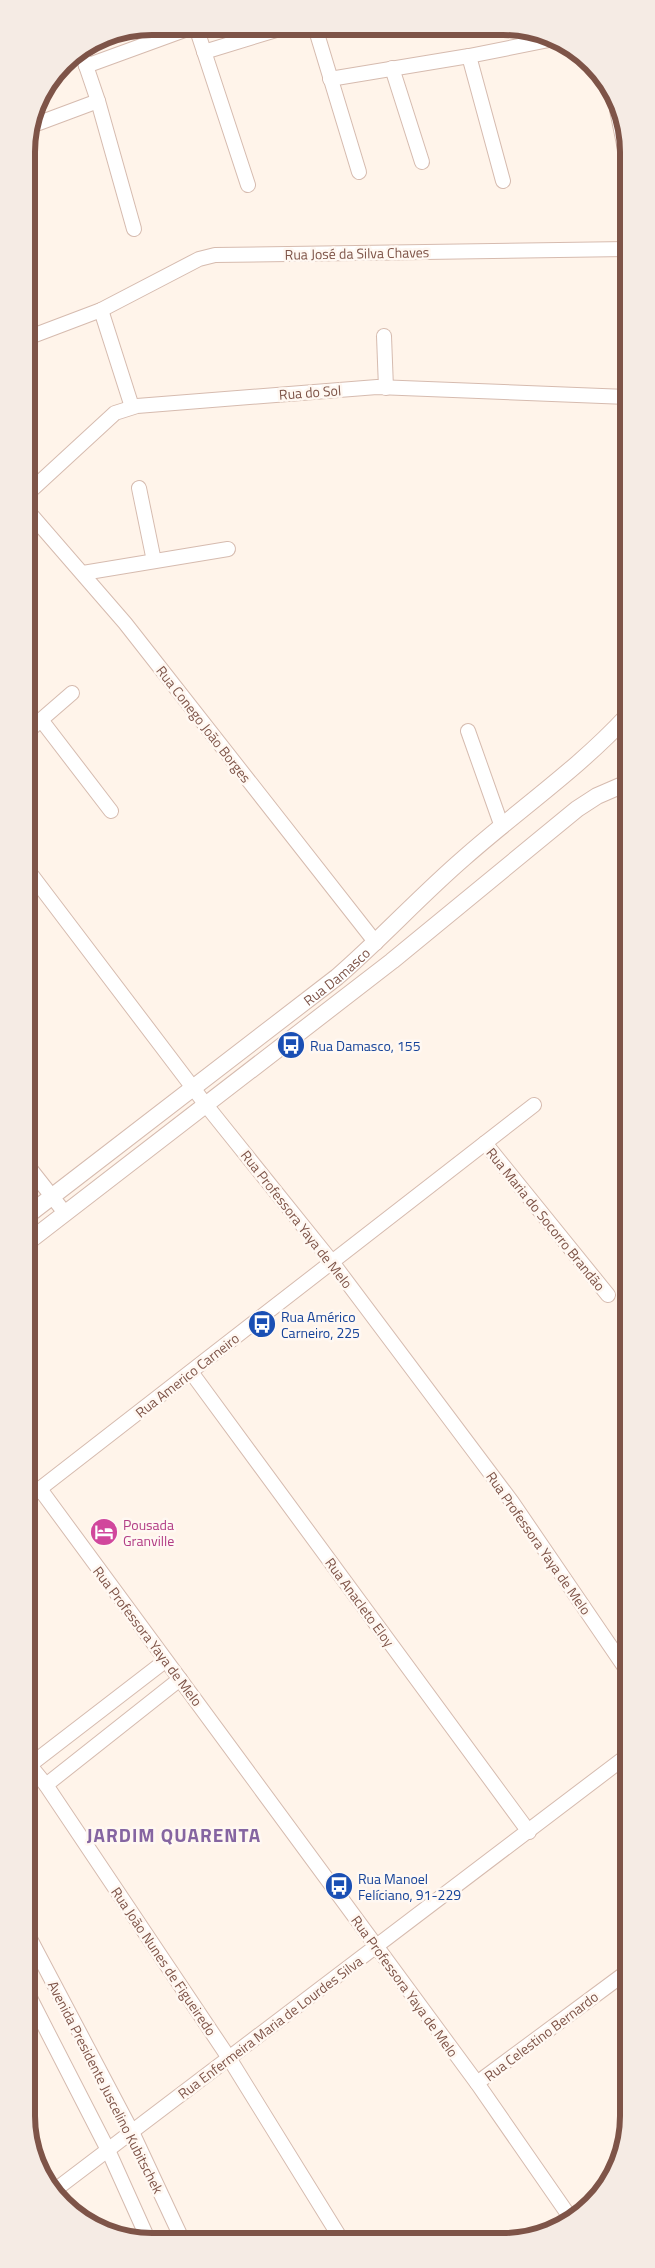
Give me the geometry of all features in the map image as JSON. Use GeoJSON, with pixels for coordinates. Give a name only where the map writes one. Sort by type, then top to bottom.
{"type":"FeatureCollection","features":[{"type":"Feature","properties":{"kind":"street"},"geometry":{"type":"LineString","coordinates":[[86,66],[170,35]]}},
{"type":"Feature","properties":{"kind":"street"},"geometry":{"type":"LineString","coordinates":[[198,35],[248,185]]}},
{"type":"Feature","properties":{"kind":"street"},"geometry":{"type":"LineString","coordinates":[[204,52],[260,35]]}},
{"type":"Feature","properties":{"kind":"street"},"geometry":{"type":"LineString","coordinates":[[317,35],[359,172]]}},
{"type":"Feature","properties":{"kind":"street"},"geometry":{"type":"LineString","coordinates":[[330,79],[542,41]]}},
{"type":"Feature","properties":{"kind":"street"},"geometry":{"type":"LineString","coordinates":[[468,56],[504,181]]}},
{"type":"Feature","properties":{"kind":"street"},"geometry":{"type":"LineString","coordinates":[[83,58],[98,101],[134,228]]}},
{"type":"Feature","properties":{"kind":"street"},"geometry":{"type":"LineString","coordinates":[[392,68],[422,162]]}},
{"type":"Feature","properties":{"kind":"street"},"geometry":{"type":"LineString","coordinates":[[39,123],[98,101]]}},
{"type":"Feature","properties":{"kind":"street","name":"Rua José da Silva Chaves"},"geometry":{"type":"LineString","coordinates":[[35,335],[101,310],[199,258],[214,255],[620,249]]}},
{"type":"Feature","properties":{"kind":"street"},"geometry":{"type":"LineString","coordinates":[[101,310],[132,407]]}},
{"type":"Feature","properties":{"kind":"street"},"geometry":{"type":"LineString","coordinates":[[384,336],[386,388]]}},
{"type":"Feature","properties":{"kind":"street","name":"Rua do Sol"},"geometry":{"type":"LineString","coordinates":[[35,487],[107,421],[116,414],[132,407],[173,401],[386,388],[620,397]]}},
{"type":"Feature","properties":{"kind":"street"},"geometry":{"type":"LineString","coordinates":[[139,488],[154,561]]}},
{"type":"Feature","properties":{"kind":"street","name":"Rua Conego João Borges"},"geometry":{"type":"LineString","coordinates":[[35,519],[84,573],[376,944]]}},
{"type":"Feature","properties":{"kind":"street"},"geometry":{"type":"LineString","coordinates":[[84,573],[228,549]]}},
{"type":"Feature","properties":{"kind":"street"},"geometry":{"type":"LineString","coordinates":[[35,726],[72,693]]}},
{"type":"Feature","properties":{"kind":"street"},"geometry":{"type":"LineString","coordinates":[[42,721],[111,811]]}},
{"type":"Feature","properties":{"kind":"street","name":"Rua Damasco"},"geometry":{"type":"LineString","coordinates":[[35,1209],[337,977],[376,944],[464,858],[547,790],[620,722]]}},
{"type":"Feature","properties":{"kind":"street"},"geometry":{"type":"LineString","coordinates":[[468,731],[502,827]]}},
{"type":"Feature","properties":{"kind":"street","name":"Rua Damasco"},"geometry":{"type":"LineString","coordinates":[[35,1237],[392,961],[577,809],[598,796],[620,786]]}},
{"type":"Feature","properties":{"kind":"street","name":"Rua Professora Yaya de Melo"},"geometry":{"type":"LineString","coordinates":[[35,879],[206,1105],[332,1262],[512,1502],[620,1660]]}},
{"type":"Feature","properties":{"kind":"street","name":"Rua Americo Carneiro"},"geometry":{"type":"LineString","coordinates":[[35,1493],[534,1105]]}},
{"type":"Feature","properties":{"kind":"street","name":"Rua Maria do Socorro Brandão"},"geometry":{"type":"LineString","coordinates":[[485,1143],[608,1295]]}},
{"type":"Feature","properties":{"kind":"street"},"geometry":{"type":"LineString","coordinates":[[35,1175],[65,1213]]}},
{"type":"Feature","properties":{"kind":"street","name":"Rua Anacleto Eloy"},"geometry":{"type":"LineString","coordinates":[[191,1372],[529,1832]]}},
{"type":"Feature","properties":{"kind":"street","name":"Rua Professora Yaya de Melo"},"geometry":{"type":"LineString","coordinates":[[40,1489],[165,1662],[180,1679],[477,2083],[567,2213]]}},
{"type":"Feature","properties":{"kind":"street"},"geometry":{"type":"LineString","coordinates":[[35,1760],[165,1662]]}},
{"type":"Feature","properties":{"kind":"street"},"geometry":{"type":"LineString","coordinates":[[46,1785],[180,1679]]}},
{"type":"Feature","properties":{"kind":"street","name":"Rua Enfermeira Maria de Lourdes Silva"},"geometry":{"type":"LineString","coordinates":[[59,2187],[620,1762]]}},
{"type":"Feature","properties":{"kind":"street","name":"Rua João Nunes de Figueiredo"},"geometry":{"type":"LineString","coordinates":[[35,1771],[229,2058],[337,2233]]}},
{"type":"Feature","properties":{"kind":"street","name":"Avenida Presidente Juscelino Kubitschek"},"geometry":{"type":"LineString","coordinates":[[35,1948],[132,2132],[179,2233]]}},
{"type":"Feature","properties":{"kind":"street","name":"Rua Celestino Bernardo"},"geometry":{"type":"LineString","coordinates":[[477,2083],[620,1977]]}},
{"type":"Feature","properties":{"kind":"street","name":"Avenida Presidente Juscelino Kubitschek"},"geometry":{"type":"LineString","coordinates":[[35,2008],[108,2150],[145,2233]]}},
{"type":"Feature","properties":{"kind":"place","name":"Rua Damasco, 155"},"geometry":{"type":"Point","coordinates":[291,1045]}},
{"type":"Feature","properties":{"kind":"place","name":"Rua Américo Carneiro, 225"},"geometry":{"type":"Point","coordinates":[262,1324]}},
{"type":"Feature","properties":{"kind":"place","name":"Pousada Granville"},"geometry":{"type":"Point","coordinates":[104,1532]}},
{"type":"Feature","properties":{"kind":"place","name":"Rua Manoel Felíciano, 91-229"},"geometry":{"type":"Point","coordinates":[339,1886]}},
{"type":"Feature","properties":{"kind":"district","name":"JARDIM QUARENTA"},"geometry":{"type":"Point","coordinates":[174,1834]}}]}
